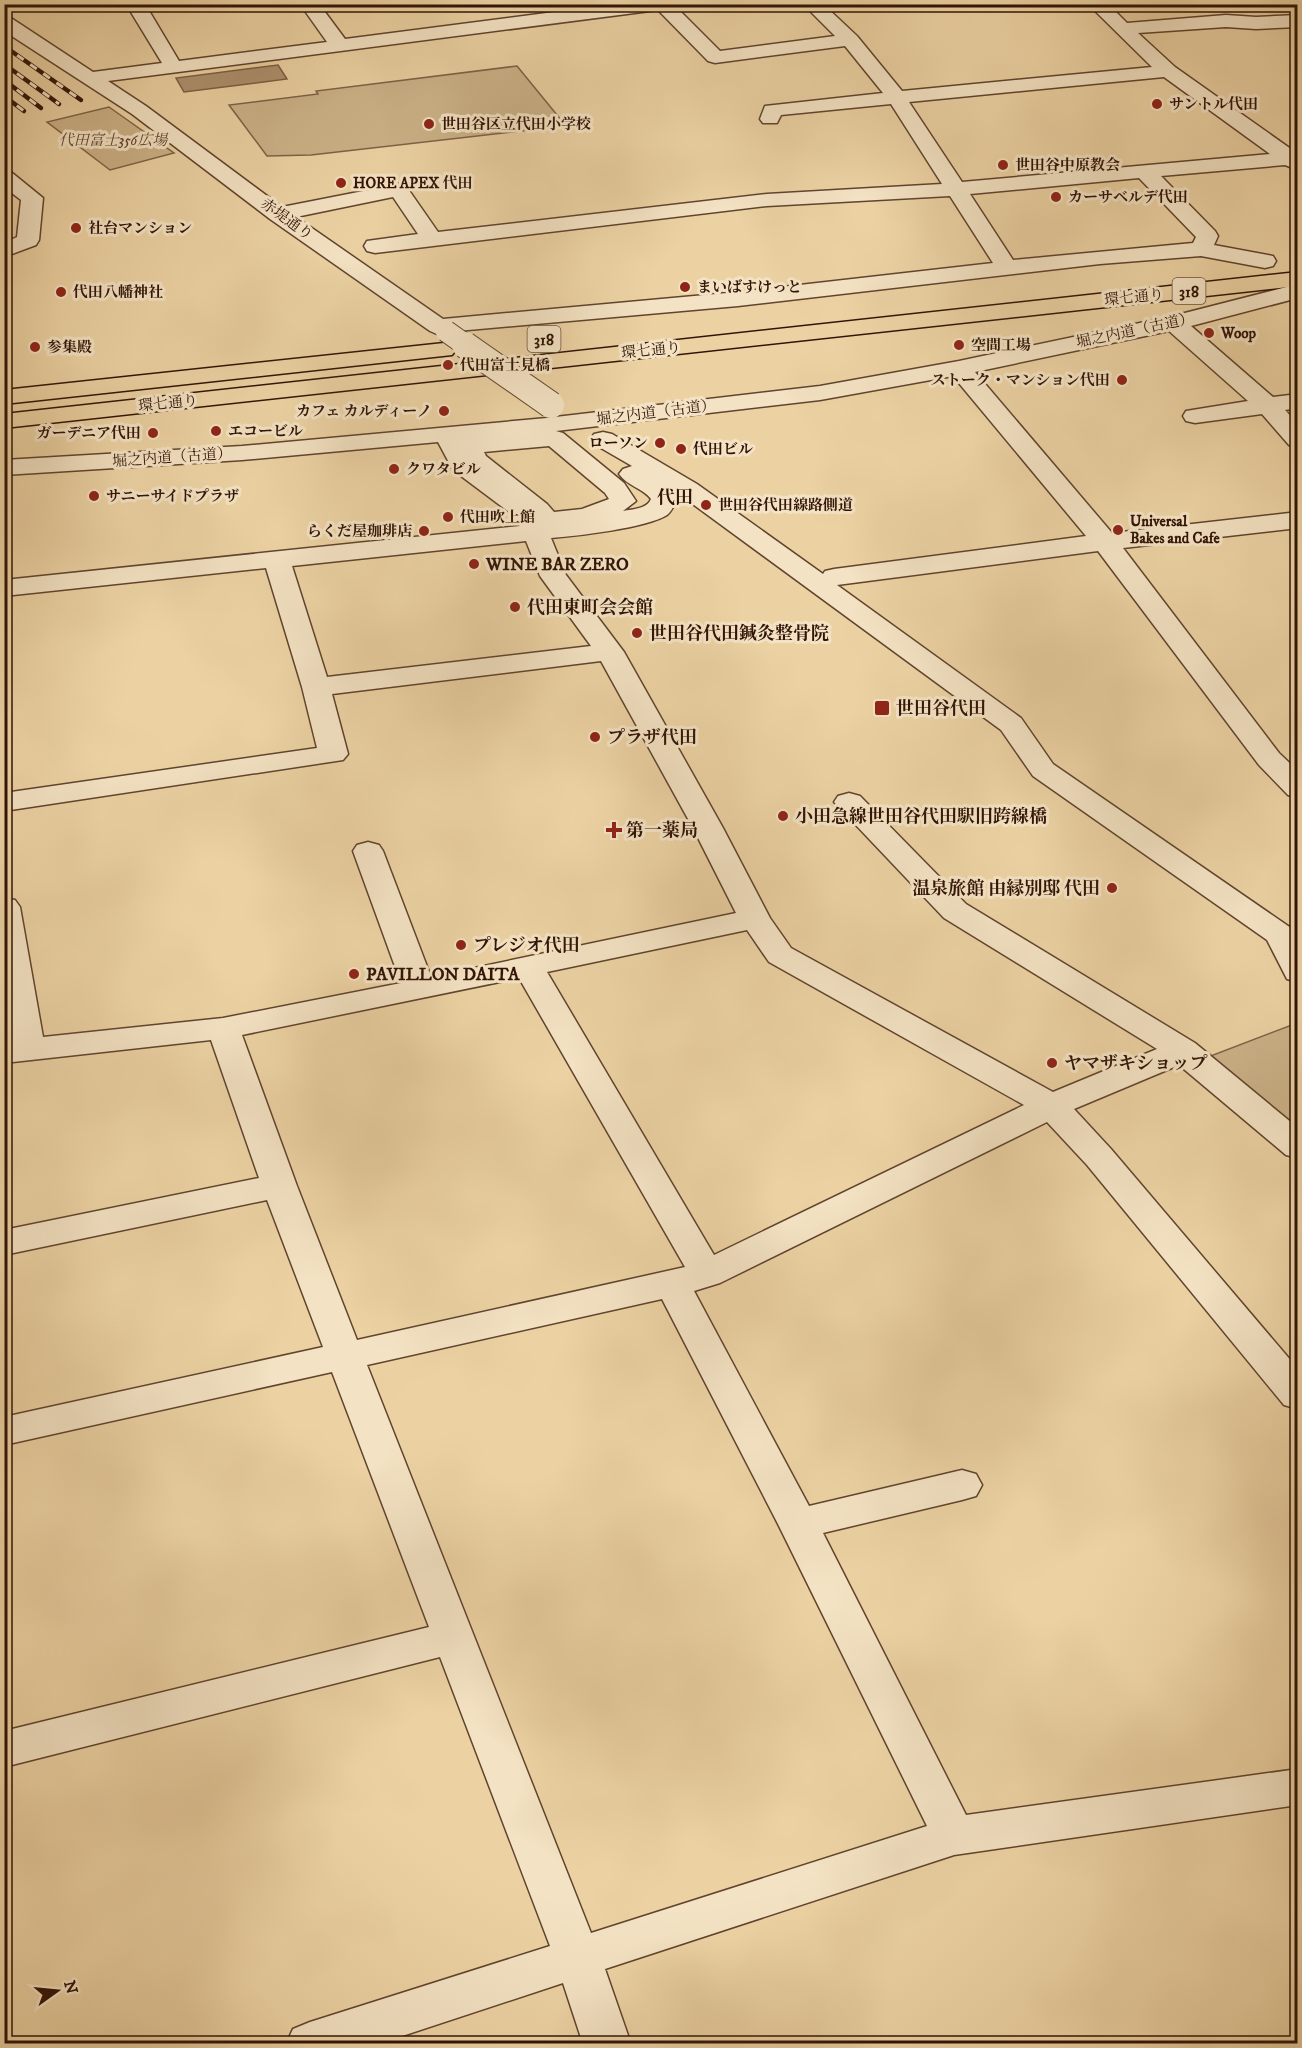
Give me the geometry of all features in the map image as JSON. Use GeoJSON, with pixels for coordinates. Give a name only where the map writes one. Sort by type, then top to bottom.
{"type":"FeatureCollection","features":[{"type":"Feature","properties":{"kind":"main road","name":"環七通り"},"geometry":{"type":"LineString","coordinates":[[1140,275],[1276,260]]}},
{"type":"Feature","properties":{"kind":"main road","name":"環七通り"},"geometry":{"type":"LineString","coordinates":[[4,421],[1298,279]]}},
{"type":"Feature","properties":{"kind":"main road","name":"環七通り"},"geometry":{"type":"LineString","coordinates":[[598,333],[1084,281]]}},
{"type":"Feature","properties":{"kind":"main road","name":"環七通り"},"geometry":{"type":"LineString","coordinates":[[4,397],[503,344]]}},
{"type":"Feature","properties":{"kind":"street"},"geometry":{"type":"LineString","coordinates":[[135,4],[173,66]]}},
{"type":"Feature","properties":{"kind":"street"},"geometry":{"type":"LineString","coordinates":[[309,4],[341,46]]}},
{"type":"Feature","properties":{"kind":"street"},"geometry":{"type":"LineString","coordinates":[[90,78],[341,46],[493,18],[663,4],[715,57],[850,40]]}},
{"type":"Feature","properties":{"kind":"street"},"geometry":{"type":"LineString","coordinates":[[812,4],[850,40],[896,96],[1008,269]]}},
{"type":"Feature","properties":{"kind":"street"},"geometry":{"type":"LineString","coordinates":[[1097,4],[1168,71],[1293,161]]}},
{"type":"Feature","properties":{"kind":"street"},"geometry":{"type":"LineString","coordinates":[[1122,29],[1226,21],[1256,23],[1298,21]]}},
{"type":"Feature","properties":{"kind":"street","name":"赤堤通り"},"geometry":{"type":"LineString","coordinates":[[4,22],[139,110],[278,214],[442,328],[559,424]]}},
{"type":"Feature","properties":{"kind":"street"},"geometry":{"type":"LineString","coordinates":[[770,119],[772,110],[1168,71]]}},
{"type":"Feature","properties":{"kind":"street"},"geometry":{"type":"LineString","coordinates":[[375,246],[767,200],[956,189],[1293,161]]}},
{"type":"Feature","properties":{"kind":"street"},"geometry":{"type":"LineString","coordinates":[[1145,172],[1207,236],[1201,249]]}},
{"type":"Feature","properties":{"kind":"street"},"geometry":{"type":"LineString","coordinates":[[4,176],[32,198],[22,214],[28,240],[4,251]]}},
{"type":"Feature","properties":{"kind":"street"},"geometry":{"type":"LineString","coordinates":[[278,214],[399,190],[431,238]]}},
{"type":"Feature","properties":{"kind":"street"},"geometry":{"type":"LineString","coordinates":[[442,328],[738,299],[1100,257],[1201,249],[1276,260]]}},
{"type":"Feature","properties":{"kind":"street","name":"堀之内道（古道）"},"geometry":{"type":"LineString","coordinates":[[4,468],[242,453],[559,424],[820,393],[959,368],[1174,323],[1298,291]]}},
{"type":"Feature","properties":{"kind":"street"},"geometry":{"type":"LineString","coordinates":[[1174,323],[1268,406],[1298,440]]}},
{"type":"Feature","properties":{"kind":"street"},"geometry":{"type":"LineString","coordinates":[[959,368],[1105,542],[1269,759],[1298,789]]}},
{"type":"Feature","properties":{"kind":"street"},"geometry":{"type":"LineString","coordinates":[[1195,416],[1298,401]]}},
{"type":"Feature","properties":{"kind":"street"},"geometry":{"type":"LineString","coordinates":[[559,424],[615,488],[623,501],[612,508],[560,520],[550,519],[542,516],[538,508],[475,460],[471,451],[477,445],[525,444],[554,438],[559,424]]}},
{"type":"Feature","properties":{"kind":"street"},"geometry":{"type":"LineString","coordinates":[[549,540],[586,528],[648,514],[660,508],[664,499],[657,489],[571,438],[559,424]]}},
{"type":"Feature","properties":{"kind":"street"},"geometry":{"type":"LineString","coordinates":[[446,433],[462,465],[522,510],[549,540],[553,576],[610,652],[708,828],[755,919],[780,955],[1051,1106],[1099,1157],[1298,1395]]}},
{"type":"Feature","properties":{"kind":"street"},"geometry":{"type":"LineString","coordinates":[[603,439],[688,489],[1011,724],[1043,770],[1280,935],[1298,972]]}},
{"type":"Feature","properties":{"kind":"street"},"geometry":{"type":"LineString","coordinates":[[4,588],[277,561],[549,540],[713,507]]}},
{"type":"Feature","properties":{"kind":"street"},"geometry":{"type":"LineString","coordinates":[[834,578],[1001,554],[1298,520]]}},
{"type":"Feature","properties":{"kind":"street"},"geometry":{"type":"LineString","coordinates":[[765,525],[834,578],[921,638]]}},
{"type":"Feature","properties":{"kind":"street"},"geometry":{"type":"LineString","coordinates":[[4,802],[333,754],[316,687],[277,561]]}},
{"type":"Feature","properties":{"kind":"street"},"geometry":{"type":"LineString","coordinates":[[316,687],[610,652]]}},
{"type":"Feature","properties":{"kind":"street"},"geometry":{"type":"LineString","coordinates":[[1269,759],[1298,754]]}},
{"type":"Feature","properties":{"kind":"street"},"geometry":{"type":"LineString","coordinates":[[849,802],[955,911],[1183,1051],[1298,1147]]}},
{"type":"Feature","properties":{"kind":"street"},"geometry":{"type":"LineString","coordinates":[[368,850],[420,989]]}},
{"type":"Feature","properties":{"kind":"street"},"geometry":{"type":"LineString","coordinates":[[4,907],[16,1050],[223,1028],[755,919]]}},
{"type":"Feature","properties":{"kind":"street"},"geometry":{"type":"LineString","coordinates":[[527,965],[689,1279],[798,1524],[954,1836]]}},
{"type":"Feature","properties":{"kind":"street"},"geometry":{"type":"LineString","coordinates":[[223,1028],[279,1186],[578,1956],[607,2043]]}},
{"type":"Feature","properties":{"kind":"street"},"geometry":{"type":"LineString","coordinates":[[4,1431],[346,1357],[689,1279],[1051,1106],[1183,1051]]}},
{"type":"Feature","properties":{"kind":"street"},"geometry":{"type":"LineString","coordinates":[[4,1244],[279,1186]]}},
{"type":"Feature","properties":{"kind":"street"},"geometry":{"type":"LineString","coordinates":[[798,1524],[962,1485]]}},
{"type":"Feature","properties":{"kind":"street"},"geometry":{"type":"LineString","coordinates":[[4,1749],[454,1637]]}},
{"type":"Feature","properties":{"kind":"street"},"geometry":{"type":"LineString","coordinates":[[310,2043],[954,1836],[1298,1787]]}},
{"type":"Feature","properties":{"kind":"green space"},"geometry":{"type":"Polygon","coordinates":[[[517,66],[566,126],[311,155],[267,156],[229,105],[318,94],[316,91],[517,66]]]}},
{"type":"Feature","properties":{"kind":"green space","name":"代田富士356広場"},"geometry":{"type":"Polygon","coordinates":[[[109,107],[174,153],[110,170],[47,122],[109,107]]]}},
{"type":"Feature","properties":{"kind":"green space"},"geometry":{"type":"Polygon","coordinates":[[[1297,1023],[1297,1136],[1208,1057],[1297,1023]]]}},
{"type":"Feature","properties":{"kind":"shaded area"},"geometry":{"type":"Polygon","coordinates":[[[278,65],[287,79],[184,92],[176,78],[278,65]]]}},
{"type":"Feature","properties":{"kind":"railway"},"geometry":{"type":"LineString","coordinates":[[4,46],[81,100]]}},
{"type":"Feature","properties":{"kind":"railway"},"geometry":{"type":"LineString","coordinates":[[4,64],[59,104]]}},
{"type":"Feature","properties":{"kind":"railway"},"geometry":{"type":"LineString","coordinates":[[4,80],[41,108]]}},
{"type":"Feature","properties":{"kind":"railway"},"geometry":{"type":"LineString","coordinates":[[4,96],[24,111]]}},
{"type":"Feature","properties":{"kind":"place","name":"サントル代田"},"geometry":{"type":"Point","coordinates":[1157,104]}},
{"type":"Feature","properties":{"kind":"place","name":"世田谷区立代田小学校"},"geometry":{"type":"Point","coordinates":[429,124]}},
{"type":"Feature","properties":{"kind":"place","name":"世田谷中原教会"},"geometry":{"type":"Point","coordinates":[1003,165]}},
{"type":"Feature","properties":{"kind":"place","name":"HORE APEX 代田"},"geometry":{"type":"Point","coordinates":[341,183]}},
{"type":"Feature","properties":{"kind":"place","name":"カーサベルデ代田"},"geometry":{"type":"Point","coordinates":[1056,197]}},
{"type":"Feature","properties":{"kind":"place","name":"社台マンション"},"geometry":{"type":"Point","coordinates":[76,228]}},
{"type":"Feature","properties":{"kind":"place","name":"まいばすけっと"},"geometry":{"type":"Point","coordinates":[685,287]}},
{"type":"Feature","properties":{"kind":"place","name":"代田八幡神社"},"geometry":{"type":"Point","coordinates":[61,292]}},
{"type":"Feature","properties":{"kind":"place","name":"Woop"},"geometry":{"type":"Point","coordinates":[1209,333]}},
{"type":"Feature","properties":{"kind":"place","name":"空間工場"},"geometry":{"type":"Point","coordinates":[959,345]}},
{"type":"Feature","properties":{"kind":"place","name":"参集殿"},"geometry":{"type":"Point","coordinates":[35,347]}},
{"type":"Feature","properties":{"kind":"place","name":"代田富士見橋"},"geometry":{"type":"Point","coordinates":[448,365]}},
{"type":"Feature","properties":{"kind":"place","name":"ストーク・マンション代田"},"geometry":{"type":"Point","coordinates":[1122,380]}},
{"type":"Feature","properties":{"kind":"place","name":"カフェ カルディーノ"},"geometry":{"type":"Point","coordinates":[444,411]}},
{"type":"Feature","properties":{"kind":"place","name":"エコービル"},"geometry":{"type":"Point","coordinates":[216,431]}},
{"type":"Feature","properties":{"kind":"place","name":"ガーデニア代田"},"geometry":{"type":"Point","coordinates":[153,433]}},
{"type":"Feature","properties":{"kind":"place","name":"ローソン"},"geometry":{"type":"Point","coordinates":[660,443]}},
{"type":"Feature","properties":{"kind":"place","name":"代田ビル"},"geometry":{"type":"Point","coordinates":[681,449]}},
{"type":"Feature","properties":{"kind":"place","name":"クワタビル"},"geometry":{"type":"Point","coordinates":[394,469]}},
{"type":"Feature","properties":{"kind":"place","name":"サニーサイドプラザ"},"geometry":{"type":"Point","coordinates":[94,496]}},
{"type":"Feature","properties":{"kind":"place","name":"世田谷代田線路側道"},"geometry":{"type":"Point","coordinates":[706,505]}},
{"type":"Feature","properties":{"kind":"place","name":"代田吹上館"},"geometry":{"type":"Point","coordinates":[448,517]}},
{"type":"Feature","properties":{"kind":"place","name":"Universal Bakes and Cafe"},"geometry":{"type":"Point","coordinates":[1118,530]}},
{"type":"Feature","properties":{"kind":"place","name":"らくだ屋珈琲店"},"geometry":{"type":"Point","coordinates":[424,531]}},
{"type":"Feature","properties":{"kind":"place","name":"WINE BAR ZERO"},"geometry":{"type":"Point","coordinates":[474,564]}},
{"type":"Feature","properties":{"kind":"place","name":"代田東町会会館"},"geometry":{"type":"Point","coordinates":[515,607]}},
{"type":"Feature","properties":{"kind":"place","name":"世田谷代田鍼灸整骨院"},"geometry":{"type":"Point","coordinates":[637,633]}},
{"type":"Feature","properties":{"kind":"place","name":"世田谷代田"},"geometry":{"type":"Point","coordinates":[882,708]}},
{"type":"Feature","properties":{"kind":"place","name":"プラザ代田"},"geometry":{"type":"Point","coordinates":[595,737]}},
{"type":"Feature","properties":{"kind":"place","name":"小田急線世田谷代田駅旧跨線橋"},"geometry":{"type":"Point","coordinates":[783,816]}},
{"type":"Feature","properties":{"kind":"place","name":"第一薬局"},"geometry":{"type":"Point","coordinates":[614,830]}},
{"type":"Feature","properties":{"kind":"place","name":"温泉旅館 由縁別邸 代田"},"geometry":{"type":"Point","coordinates":[1112,888]}},
{"type":"Feature","properties":{"kind":"place","name":"プレジオ代田"},"geometry":{"type":"Point","coordinates":[461,945]}},
{"type":"Feature","properties":{"kind":"place","name":"PAVILLON DAITA"},"geometry":{"type":"Point","coordinates":[354,974]}},
{"type":"Feature","properties":{"kind":"place","name":"ヤマザキショップ"},"geometry":{"type":"Point","coordinates":[1052,1063]}},
{"type":"Feature","properties":{"kind":"district","name":"代田"},"geometry":{"type":"Point","coordinates":[675,497]}}]}
